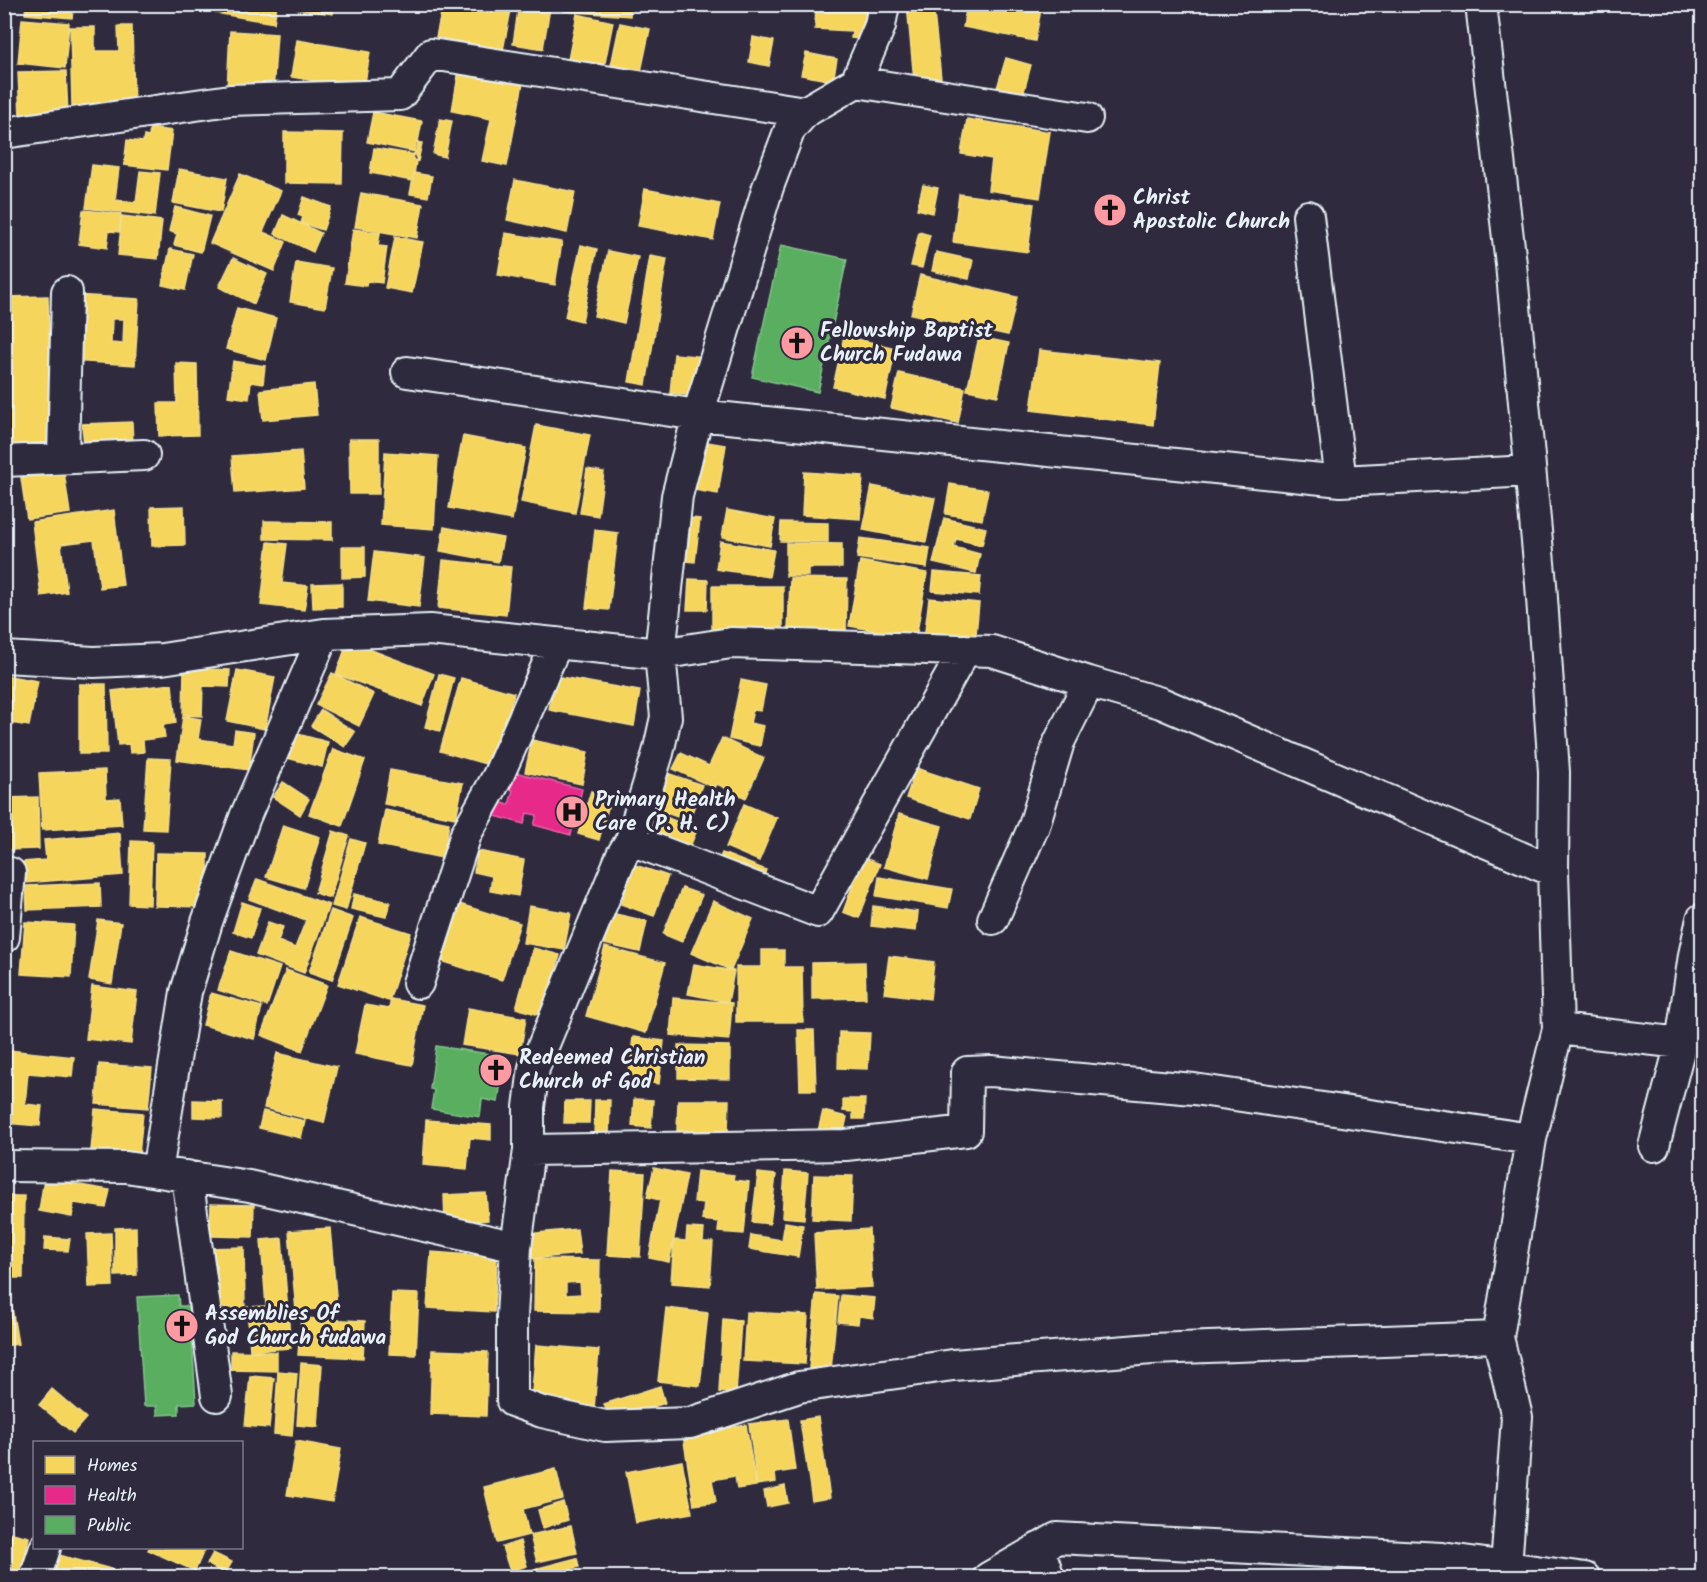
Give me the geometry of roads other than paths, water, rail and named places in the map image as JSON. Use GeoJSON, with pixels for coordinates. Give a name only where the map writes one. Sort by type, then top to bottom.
{"type":"FeatureCollection","features":[{"type":"Feature","properties":{"kind":"street"},"geometry":{"type":"LineString","coordinates":[[884,4],[880,26],[856,82],[806,112],[790,129],[768,187],[698,415],[677,496],[660,654],[666,717],[658,753],[630,840],[534,1068],[529,1107],[529,1150],[516,1247],[512,1316],[512,1401],[542,1413],[605,1426],[690,1423],[799,1388],[953,1365],[1152,1349],[1498,1337]]}},
{"type":"Feature","properties":{"kind":"street"},"geometry":{"type":"LineString","coordinates":[[1480,4],[1511,264],[1541,584],[1554,772],[1553,872],[1558,1029],[1531,1139],[1498,1337],[1517,1417],[1506,1567]]}},
{"type":"Feature","properties":{"kind":"street"},"geometry":{"type":"LineString","coordinates":[[4,133],[230,100],[400,94],[431,54],[806,112]]}},
{"type":"Feature","properties":{"kind":"street"},"geometry":{"type":"LineString","coordinates":[[856,82],[1087,118]]}},
{"type":"Feature","properties":{"kind":"street"},"geometry":{"type":"LineString","coordinates":[[1308,216],[1341,481]]}},
{"type":"Feature","properties":{"kind":"street"},"geometry":{"type":"LineString","coordinates":[[63,458],[67,292]]}},
{"type":"Feature","properties":{"kind":"street"},"geometry":{"type":"LineString","coordinates":[[407,372],[698,415],[1341,481],[1530,471]]}},
{"type":"Feature","properties":{"kind":"street"},"geometry":{"type":"LineString","coordinates":[[4,461],[144,455]]}},
{"type":"Feature","properties":{"kind":"street"},"geometry":{"type":"LineString","coordinates":[[4,657],[94,662],[162,659],[324,634],[430,630],[660,654],[732,644],[992,651],[1161,703],[1553,872]]}},
{"type":"Feature","properties":{"kind":"street"},"geometry":{"type":"LineString","coordinates":[[157,1172],[186,992],[207,922],[245,817],[324,634]]}},
{"type":"Feature","properties":{"kind":"street"},"geometry":{"type":"LineString","coordinates":[[418,983],[466,834],[498,776],[557,643]]}},
{"type":"Feature","properties":{"kind":"street"},"geometry":{"type":"LineString","coordinates":[[630,840],[818,912],[965,651]]}},
{"type":"Feature","properties":{"kind":"street"},"geometry":{"type":"LineString","coordinates":[[993,919],[1034,826],[1059,742],[1089,682]]}},
{"type":"Feature","properties":{"kind":"street"},"geometry":{"type":"LineString","coordinates":[[4,937],[10,873]]}},
{"type":"Feature","properties":{"kind":"street"},"geometry":{"type":"LineString","coordinates":[[1654,1146],[1681,1043],[1694,955],[1702,919]]}},
{"type":"Feature","properties":{"kind":"street"},"geometry":{"type":"LineString","coordinates":[[1558,1029],[1681,1043]]}},
{"type":"Feature","properties":{"kind":"street"},"geometry":{"type":"LineString","coordinates":[[529,1150],[846,1144],[966,1131],[967,1072],[991,1071],[1194,1089],[1531,1139]]}},
{"type":"Feature","properties":{"kind":"street"},"geometry":{"type":"LineString","coordinates":[[4,1166],[126,1167],[187,1176],[249,1186],[516,1247]]}},
{"type":"Feature","properties":{"kind":"street"},"geometry":{"type":"LineString","coordinates":[[187,1176],[217,1396]]}},
{"type":"Feature","properties":{"kind":"street"},"geometry":{"type":"LineString","coordinates":[[988,1578],[1057,1538],[1441,1568],[1506,1567],[1585,1578]]}},
{"type":"Feature","properties":{"kind":"street"},"geometry":{"type":"LineString","coordinates":[[1039,1548],[1049,1578]]}},
{"type":"Feature","properties":{"kind":"street"},"geometry":{"type":"LineString","coordinates":[[35,1578],[45,1549]]}},
{"type":"Feature","properties":{"kind":"place","name":"Christ Apostolic Church"},"geometry":{"type":"Point","coordinates":[1110,210]}},
{"type":"Feature","properties":{"kind":"place","name":"Fellowship Baptist Church Fudawa"},"geometry":{"type":"Point","coordinates":[797,343]}},
{"type":"Feature","properties":{"kind":"place","name":"Primary Health Care (P. H. C)"},"geometry":{"type":"Point","coordinates":[572,812]}},
{"type":"Feature","properties":{"kind":"place","name":"Redeemed Christian Church of God"},"geometry":{"type":"Point","coordinates":[496,1070]}},
{"type":"Feature","properties":{"kind":"place","name":"Assemblies Of God Church fudawa"},"geometry":{"type":"Point","coordinates":[182,1326]}}]}
